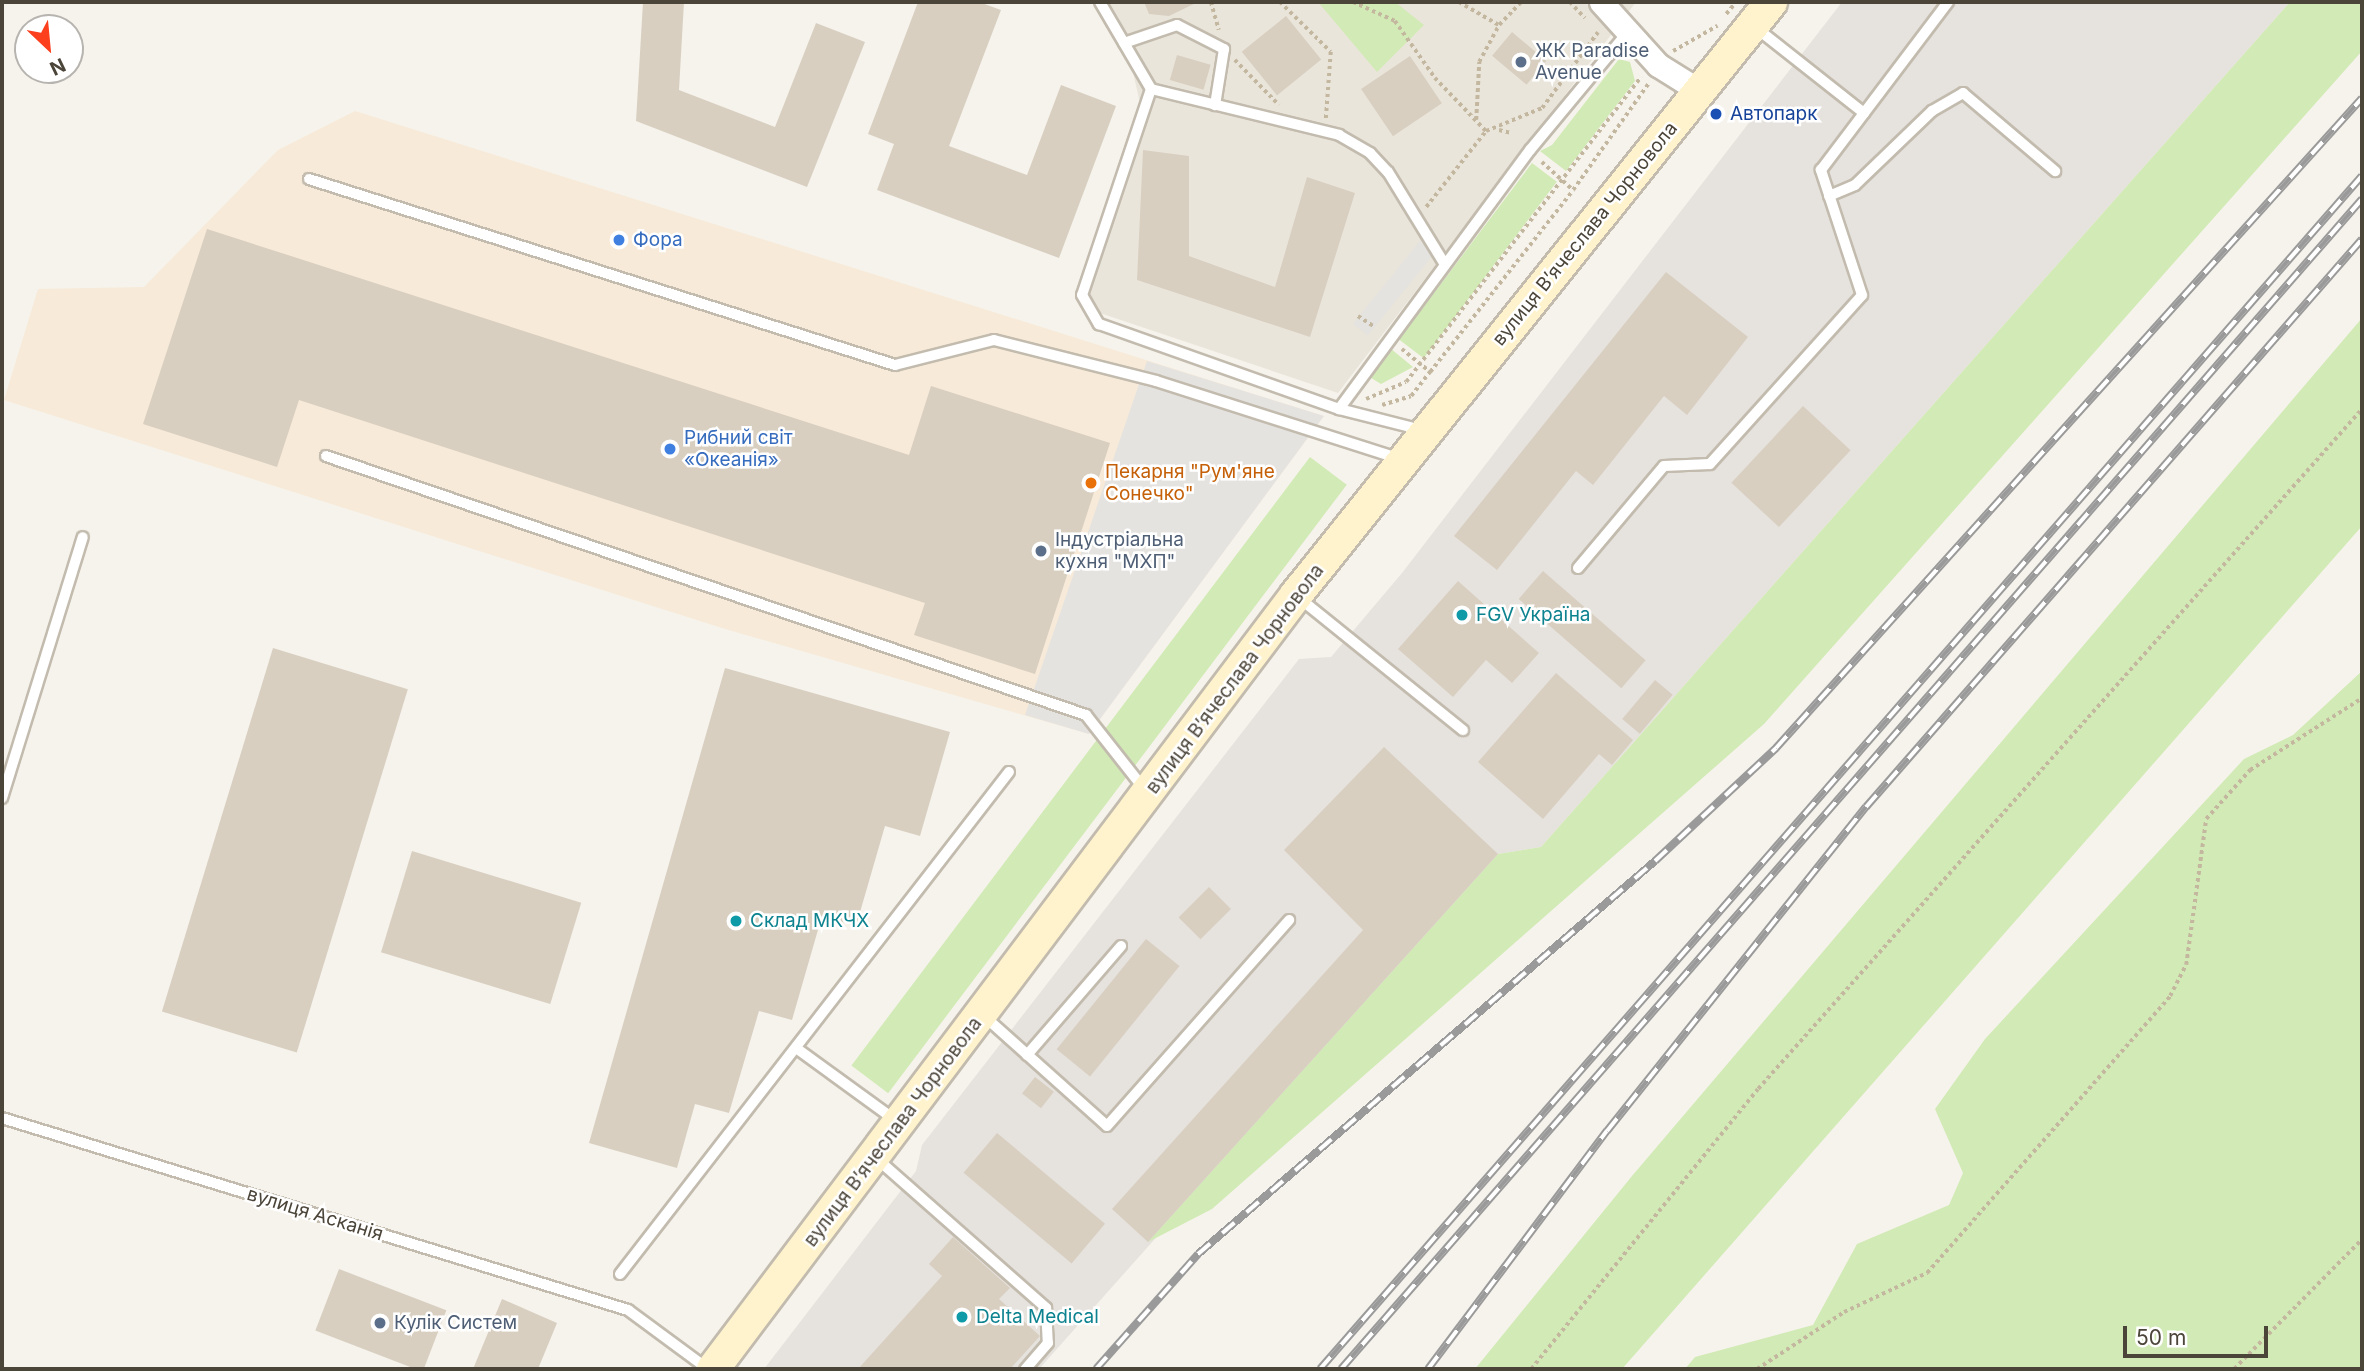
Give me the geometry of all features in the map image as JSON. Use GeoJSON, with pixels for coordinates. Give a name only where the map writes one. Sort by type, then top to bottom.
{"type":"FeatureCollection","features":[{"type":"Feature","properties":{"kind":"main road","name":"вулиця Вʼячеслава Чорновола"},"geometry":{"type":"LineString","coordinates":[[711,1369],[983,1015],[1296,595],[1424,431],[1701,92],[1753,10]]}},
{"type":"Feature","properties":{"kind":"street"},"geometry":{"type":"LineString","coordinates":[[1601,2],[1664,69],[1701,92]]}},
{"type":"Feature","properties":{"kind":"lane"},"geometry":{"type":"LineString","coordinates":[[1100,2],[1151,89],[1325,132],[1370,153],[1417,219],[1444,263]]}},
{"type":"Feature","properties":{"kind":"lane"},"geometry":{"type":"LineString","coordinates":[[1578,568],[1664,466],[1710,464],[1862,295],[1821,170],[1948,2]]}},
{"type":"Feature","properties":{"kind":"lane"},"geometry":{"type":"LineString","coordinates":[[1753,10],[1864,113]]}},
{"type":"Feature","properties":{"kind":"lane"},"geometry":{"type":"LineString","coordinates":[[1124,43],[1177,25],[1224,49],[1215,105]]}},
{"type":"Feature","properties":{"kind":"lane"},"geometry":{"type":"LineString","coordinates":[[1339,409],[1444,263],[1628,32]]}},
{"type":"Feature","properties":{"kind":"lane"},"geometry":{"type":"LineString","coordinates":[[1151,89],[1083,295],[1099,324],[1339,409],[1424,431]]}},
{"type":"Feature","properties":{"kind":"lane"},"geometry":{"type":"LineString","coordinates":[[1829,196],[1855,185],[1932,111],[1963,93],[2055,171]]}},
{"type":"Feature","properties":{"kind":"lane"},"geometry":{"type":"LineString","coordinates":[[309,179],[895,365],[994,340],[1156,382],[1403,459]]}},
{"type":"Feature","properties":{"kind":"lane"},"geometry":{"type":"LineString","coordinates":[[326,456],[1086,715],[1149,795]]}},
{"type":"Feature","properties":{"kind":"lane"},"geometry":{"type":"LineString","coordinates":[[2,798],[83,537]]}},
{"type":"Feature","properties":{"kind":"lane"},"geometry":{"type":"LineString","coordinates":[[1296,595],[1463,730]]}},
{"type":"Feature","properties":{"kind":"lane"},"geometry":{"type":"LineString","coordinates":[[620,1274],[1009,772]]}},
{"type":"Feature","properties":{"kind":"lane"},"geometry":{"type":"LineString","coordinates":[[983,1015],[1107,1126],[1289,920]]}},
{"type":"Feature","properties":{"kind":"lane"},"geometry":{"type":"LineString","coordinates":[[1027,1055],[1121,946]]}},
{"type":"Feature","properties":{"kind":"lane"},"geometry":{"type":"LineString","coordinates":[[796,1048],[900,1124]]}},
{"type":"Feature","properties":{"kind":"lane","name":"вулиця Асканія"},"geometry":{"type":"LineString","coordinates":[[2,1118],[628,1310],[711,1369]]}},
{"type":"Feature","properties":{"kind":"lane"},"geometry":{"type":"LineString","coordinates":[[874,1157],[1046,1308],[1048,1343],[1025,1369]]}},
{"type":"Feature","properties":{"kind":"path"},"geometry":{"type":"LineString","coordinates":[[1211,2],[1224,49],[1300,126]]}},
{"type":"Feature","properties":{"kind":"path"},"geometry":{"type":"LineString","coordinates":[[1280,2],[1331,52],[1325,132]]}},
{"type":"Feature","properties":{"kind":"path"},"geometry":{"type":"LineString","coordinates":[[1353,2],[1395,21],[1435,78],[1486,131]]}},
{"type":"Feature","properties":{"kind":"path"},"geometry":{"type":"LineString","coordinates":[[1460,2],[1499,25]]}},
{"type":"Feature","properties":{"kind":"path"},"geometry":{"type":"LineString","coordinates":[[1476,120],[1479,62],[1499,25],[1521,2]]}},
{"type":"Feature","properties":{"kind":"path"},"geometry":{"type":"LineString","coordinates":[[1373,418],[1383,402],[1411,396],[1664,69],[1716,27],[1753,10]]}},
{"type":"Feature","properties":{"kind":"path"},"geometry":{"type":"LineString","coordinates":[[1417,219],[1486,131],[1497,129],[1542,108],[1600,35]]}},
{"type":"Feature","properties":{"kind":"path"},"geometry":{"type":"LineString","coordinates":[[1339,409],[1406,382],[1641,80],[1639,67]]}},
{"type":"Feature","properties":{"kind":"path"},"geometry":{"type":"LineString","coordinates":[[1497,129],[1511,133]]}},
{"type":"Feature","properties":{"kind":"path"},"geometry":{"type":"LineString","coordinates":[[1542,162],[1573,190]]}},
{"type":"Feature","properties":{"kind":"path"},"geometry":{"type":"LineString","coordinates":[[1358,316],[1375,327]]}},
{"type":"Feature","properties":{"kind":"path"},"geometry":{"type":"LineString","coordinates":[[1392,339],[1430,372]]}},
{"type":"Feature","properties":{"kind":"path"},"geometry":{"type":"LineString","coordinates":[[1531,1369],[1758,1089],[2362,409]]}},
{"type":"Feature","properties":{"kind":"path"},"geometry":{"type":"LineString","coordinates":[[1757,1369],[1844,1311],[1927,1273],[2169,996],[2186,965],[2206,819],[2250,770],[2362,698]]}},
{"type":"Feature","properties":{"kind":"path"},"geometry":{"type":"LineString","coordinates":[[2234,1369],[2362,1239]]}},
{"type":"Feature","properties":{"kind":"shaded area","name":"ЖК Paradise Avenue"},"geometry":{"type":"Polygon","coordinates":[[[1103,2],[1636,2],[1338,393],[1085,308],[1141,107],[1132,68],[1136,56],[1103,2]]]}},
{"type":"Feature","properties":{"kind":"shaded area"},"geometry":{"type":"Polygon","coordinates":[[[1842,2],[2290,2],[1541,847],[1498,854],[1039,1369],[764,1369],[916,1171],[922,1145],[1299,659],[1331,657],[1402,573],[1842,2]]]}},
{"type":"Feature","properties":{"kind":"shaded area"},"geometry":{"type":"Polygon","coordinates":[[[355,111],[1324,416],[1089,734],[722,628],[4,400],[38,289],[144,287],[278,150],[355,111]]]}},
{"type":"Feature","properties":{"kind":"shaded area"},"geometry":{"type":"Polygon","coordinates":[[[1424,236],[1439,248],[1368,336],[1353,324],[1424,236]]]}},
{"type":"Feature","properties":{"kind":"shaded area"},"geometry":{"type":"Polygon","coordinates":[[[1147,361],[1324,416],[1089,734],[1025,715],[1147,361]]]}},
{"type":"Feature","properties":{"kind":"green space"},"geometry":{"type":"Polygon","coordinates":[[[1318,2],[1395,2],[1424,25],[1377,72],[1318,2]]]}},
{"type":"Feature","properties":{"kind":"green space"},"geometry":{"type":"Polygon","coordinates":[[[2290,2],[2362,2],[2362,51],[1764,724],[1212,1209],[1148,1242],[1498,854],[1541,847],[2290,2]]]}},
{"type":"Feature","properties":{"kind":"green space"},"geometry":{"type":"Polygon","coordinates":[[[1619,59],[1630,62],[1635,81],[1566,171],[1540,151],[1552,145],[1619,59]]]}},
{"type":"Feature","properties":{"kind":"green space"},"geometry":{"type":"Polygon","coordinates":[[[1532,163],[1557,182],[1424,358],[1399,339],[1532,163]]]}},
{"type":"Feature","properties":{"kind":"green space"},"geometry":{"type":"Polygon","coordinates":[[[2362,318],[2362,526],[1622,1369],[1475,1369],[1632,1176],[2362,318]]]}},
{"type":"Feature","properties":{"kind":"green space"},"geometry":{"type":"Polygon","coordinates":[[[1390,348],[1413,367],[1381,384],[1368,376],[1390,348]]]}},
{"type":"Feature","properties":{"kind":"green space"},"geometry":{"type":"Polygon","coordinates":[[[1310,457],[1347,485],[888,1093],[851,1066],[1310,457]]]}},
{"type":"Feature","properties":{"kind":"green space"},"geometry":{"type":"Polygon","coordinates":[[[2362,671],[2362,1369],[1685,1369],[1695,1357],[1813,1325],[1857,1244],[1949,1205],[1963,1173],[1935,1109],[1985,1039],[2244,759],[2293,735],[2362,671]]]}},
{"type":"Feature","properties":{"kind":"building"},"geometry":{"type":"Polygon","coordinates":[[[643,2],[684,2],[679,90],[775,127],[816,23],[865,42],[807,187],[636,121],[643,2]]]}},
{"type":"Feature","properties":{"kind":"building"},"geometry":{"type":"Polygon","coordinates":[[[918,2],[979,2],[1001,10],[949,146],[1027,175],[1061,85],[1116,106],[1059,258],[877,190],[894,144],[868,134],[918,2]]]}},
{"type":"Feature","properties":{"kind":"building"},"geometry":{"type":"Polygon","coordinates":[[[1144,2],[1198,2],[1169,16],[1149,14],[1144,2]]]}},
{"type":"Feature","properties":{"kind":"building"},"geometry":{"type":"Polygon","coordinates":[[[1286,16],[1321,60],[1277,95],[1242,52],[1286,16]]]}},
{"type":"Feature","properties":{"kind":"building"},"geometry":{"type":"Polygon","coordinates":[[[1512,32],[1546,61],[1527,85],[1492,56],[1512,32]]]}},
{"type":"Feature","properties":{"kind":"building"},"geometry":{"type":"Polygon","coordinates":[[[1177,55],[1211,65],[1203,90],[1170,80],[1177,55]]]}},
{"type":"Feature","properties":{"kind":"building"},"geometry":{"type":"Polygon","coordinates":[[[1410,56],[1442,103],[1393,136],[1361,89],[1410,56]]]}},
{"type":"Feature","properties":{"kind":"building"},"geometry":{"type":"Polygon","coordinates":[[[1143,150],[1189,156],[1189,256],[1275,287],[1307,177],[1355,193],[1310,337],[1137,280],[1143,150]]]}},
{"type":"Feature","properties":{"kind":"building","name":"Рибний світ «Океанія»"},"geometry":{"type":"Polygon","coordinates":[[[207,229],[909,455],[931,386],[1110,443],[1035,674],[914,635],[925,603],[299,400],[277,467],[143,424],[207,229]]]}},
{"type":"Feature","properties":{"kind":"building"},"geometry":{"type":"Polygon","coordinates":[[[1666,272],[1748,337],[1687,415],[1664,396],[1593,485],[1576,471],[1497,570],[1454,536],[1666,272]]]}},
{"type":"Feature","properties":{"kind":"building"},"geometry":{"type":"Polygon","coordinates":[[[1803,406],[1851,450],[1779,527],[1731,483],[1803,406]]]}},
{"type":"Feature","properties":{"kind":"building"},"geometry":{"type":"Polygon","coordinates":[[[1543,571],[1646,660],[1621,688],[1519,599],[1543,571]]]}},
{"type":"Feature","properties":{"kind":"building","name":"FGV Україна"},"geometry":{"type":"Polygon","coordinates":[[[1458,581],[1539,653],[1512,683],[1486,660],[1453,697],[1398,649],[1458,581]]]}},
{"type":"Feature","properties":{"kind":"building"},"geometry":{"type":"Polygon","coordinates":[[[273,648],[408,689],[297,1053],[162,1011],[273,648]]]}},
{"type":"Feature","properties":{"kind":"building","name":"Склад МКЧХ"},"geometry":{"type":"Polygon","coordinates":[[[725,668],[950,732],[920,836],[885,826],[856,926],[822,916],[792,1020],[759,1011],[729,1113],[695,1104],[677,1168],[589,1143],[725,668]]]}},
{"type":"Feature","properties":{"kind":"building"},"geometry":{"type":"Polygon","coordinates":[[[1556,673],[1633,740],[1612,765],[1599,754],[1543,819],[1478,762],[1556,673]]]}},
{"type":"Feature","properties":{"kind":"building"},"geometry":{"type":"Polygon","coordinates":[[[1655,680],[1673,695],[1640,734],[1622,719],[1655,680]]]}},
{"type":"Feature","properties":{"kind":"building"},"geometry":{"type":"Polygon","coordinates":[[[1384,747],[1498,854],[1148,1242],[1112,1209],[1363,930],[1284,850],[1384,747]]]}},
{"type":"Feature","properties":{"kind":"building"},"geometry":{"type":"Polygon","coordinates":[[[412,851],[581,903],[550,1004],[381,952],[412,851]]]}},
{"type":"Feature","properties":{"kind":"building"},"geometry":{"type":"Polygon","coordinates":[[[1209,887],[1231,909],[1201,939],[1179,917],[1209,887]]]}},
{"type":"Feature","properties":{"kind":"building"},"geometry":{"type":"Polygon","coordinates":[[[1146,939],[1179,966],[1090,1076],[1057,1049],[1146,939]]]}},
{"type":"Feature","properties":{"kind":"building"},"geometry":{"type":"Polygon","coordinates":[[[1035,1077],[1054,1092],[1041,1108],[1022,1094],[1035,1077]]]}},
{"type":"Feature","properties":{"kind":"building"},"geometry":{"type":"Polygon","coordinates":[[[997,1133],[1105,1224],[1072,1263],[964,1173],[997,1133]]]}},
{"type":"Feature","properties":{"kind":"building","name":"Delta Medical"},"geometry":{"type":"Polygon","coordinates":[[[953,1237],[1010,1288],[999,1299],[1040,1336],[1010,1369],[858,1369],[942,1276],[929,1264],[953,1237]]]}},
{"type":"Feature","properties":{"kind":"building"},"geometry":{"type":"Polygon","coordinates":[[[339,1269],[446,1310],[424,1369],[415,1369],[315,1331],[339,1269]]]}},
{"type":"Feature","properties":{"kind":"building"},"geometry":{"type":"Polygon","coordinates":[[[502,1299],[557,1323],[538,1369],[473,1369],[502,1299]]]}},
{"type":"Feature","properties":{"kind":"railway"},"geometry":{"type":"LineString","coordinates":[[1096,1369],[1198,1254],[1655,861],[1776,748],[2362,98]]}},
{"type":"Feature","properties":{"kind":"railway"},"geometry":{"type":"LineString","coordinates":[[1320,1369],[2362,176]]}},
{"type":"Feature","properties":{"kind":"railway"},"geometry":{"type":"LineString","coordinates":[[1341,1369],[2362,199]]}},
{"type":"Feature","properties":{"kind":"railway"},"geometry":{"type":"LineString","coordinates":[[1428,1369],[1607,1131],[1866,807],[2362,239]]}},
{"type":"Feature","properties":{"kind":"place","name":"ЖК Paradise Avenue"},"geometry":{"type":"Point","coordinates":[1521,62]}},
{"type":"Feature","properties":{"kind":"place","name":"Автопарк"},"geometry":{"type":"Point","coordinates":[1716,114]}},
{"type":"Feature","properties":{"kind":"place","name":"Фора"},"geometry":{"type":"Point","coordinates":[619,240]}},
{"type":"Feature","properties":{"kind":"place","name":"Рибний світ «Океанія»"},"geometry":{"type":"Point","coordinates":[670,449]}},
{"type":"Feature","properties":{"kind":"place","name":"Пекарня \"Рум'яне Сонечко\""},"geometry":{"type":"Point","coordinates":[1091,483]}},
{"type":"Feature","properties":{"kind":"place","name":"Індустріальна кухня \"МХП\""},"geometry":{"type":"Point","coordinates":[1041,551]}},
{"type":"Feature","properties":{"kind":"place","name":"FGV Україна"},"geometry":{"type":"Point","coordinates":[1462,615]}},
{"type":"Feature","properties":{"kind":"place","name":"Склад МКЧХ"},"geometry":{"type":"Point","coordinates":[736,921]}},
{"type":"Feature","properties":{"kind":"place","name":"Delta Medical"},"geometry":{"type":"Point","coordinates":[962,1317]}},
{"type":"Feature","properties":{"kind":"place","name":"Кулік Систем"},"geometry":{"type":"Point","coordinates":[380,1323]}}]}
